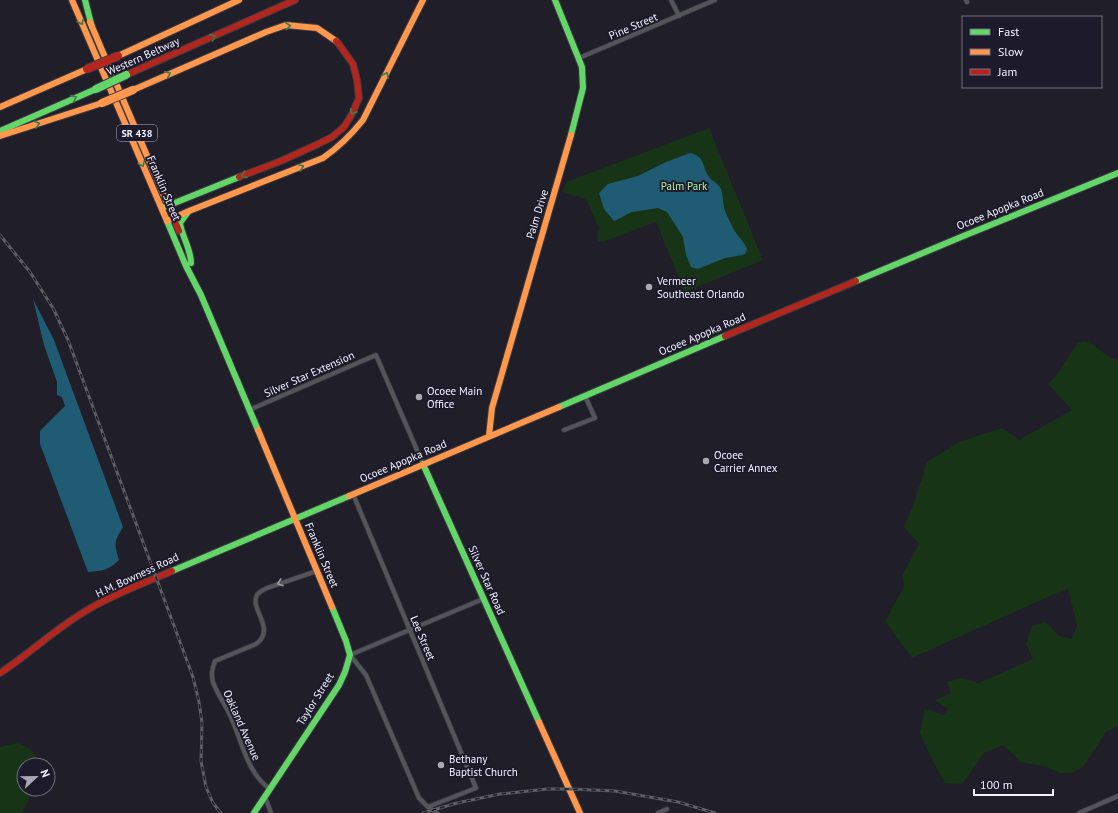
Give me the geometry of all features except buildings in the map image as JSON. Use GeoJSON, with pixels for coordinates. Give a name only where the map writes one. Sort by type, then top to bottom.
{"type":"FeatureCollection","features":[{"type":"Feature","properties":{"kind":"main road","name":"Franklin Street"},"geometry":{"type":"LineString","coordinates":[[72,0],[102,62],[165,207],[186,266],[201,295],[346,641],[350,655]]}},
{"type":"Feature","properties":{"kind":"main road"},"geometry":{"type":"LineString","coordinates":[[81,0],[92,27]]}},
{"type":"Feature","properties":{"kind":"main road"},"geometry":{"type":"LineString","coordinates":[[85,0],[92,27]]}},
{"type":"Feature","properties":{"kind":"main road","name":"Western Beltway"},"geometry":{"type":"LineString","coordinates":[[0,107],[118,56],[238,0]]}},
{"type":"Feature","properties":{"kind":"main road","name":"Western Beltway"},"geometry":{"type":"LineString","coordinates":[[0,130],[295,0]]}},
{"type":"Feature","properties":{"kind":"main road"},"geometry":{"type":"LineString","coordinates":[[170,220],[189,211],[323,158],[339,147],[352,135],[363,120],[423,0]]}},
{"type":"Feature","properties":{"kind":"main road","name":"Palm Drive"},"geometry":{"type":"LineString","coordinates":[[489,436],[492,408],[559,178],[583,88],[582,67],[555,0]]}},
{"type":"Feature","properties":{"kind":"main road"},"geometry":{"type":"LineString","coordinates":[[0,136],[102,103],[266,32],[286,25],[317,28],[338,43],[353,64],[359,98],[344,127],[332,137],[281,161],[165,207]]}},
{"type":"Feature","properties":{"kind":"main road","name":"Franklin Street"},"geometry":{"type":"LineString","coordinates":[[92,27],[102,62]]}},
{"type":"Feature","properties":{"kind":"main road","name":"Ocoee Apopka Road"},"geometry":{"type":"LineString","coordinates":[[295,519],[1118,172]]}},
{"type":"Feature","properties":{"kind":"main road"},"geometry":{"type":"LineString","coordinates":[[189,211],[180,223],[191,256],[191,263]]}},
{"type":"Feature","properties":{"kind":"main road","name":"Franklin Street"},"geometry":{"type":"LineString","coordinates":[[170,220],[191,263],[201,295]]}},
{"type":"Feature","properties":{"kind":"main road","name":"Silver Star Road"},"geometry":{"type":"LineString","coordinates":[[423,464],[580,813]]}},
{"type":"Feature","properties":{"kind":"main road","name":"H.M. Bowness Road"},"geometry":{"type":"LineString","coordinates":[[0,673],[70,621],[109,598],[295,519]]}},
{"type":"Feature","properties":{"kind":"main road","name":"Taylor Street"},"geometry":{"type":"LineString","coordinates":[[254,813],[339,685],[350,655]]}},
{"type":"Feature","properties":{"kind":"street"},"geometry":{"type":"LineString","coordinates":[[671,0],[678,16]]}},
{"type":"Feature","properties":{"kind":"street","name":"Pine Street"},"geometry":{"type":"LineString","coordinates":[[579,58],[715,0]]}},
{"type":"Feature","properties":{"kind":"street","name":"Silver Star Extension"},"geometry":{"type":"LineString","coordinates":[[249,410],[376,354]]}},
{"type":"Feature","properties":{"kind":"street","name":"Silver Star Road"},"geometry":{"type":"LineString","coordinates":[[376,354],[423,464]]}},
{"type":"Feature","properties":{"kind":"street"},"geometry":{"type":"LineString","coordinates":[[564,430],[595,418],[585,396]]}},
{"type":"Feature","properties":{"kind":"street","name":"Lee Street"},"geometry":{"type":"LineString","coordinates":[[353,494],[476,788],[428,807]]}},
{"type":"Feature","properties":{"kind":"street","name":"Oakland Avenue"},"geometry":{"type":"LineString","coordinates":[[270,789],[256,777],[250,766],[230,714],[213,682],[212,670],[215,661],[261,641],[264,636],[264,628],[256,601],[260,591],[317,571]]}},
{"type":"Feature","properties":{"kind":"street"},"geometry":{"type":"LineString","coordinates":[[350,655],[483,599]]}},
{"type":"Feature","properties":{"kind":"street","name":"Franklin Street"},"geometry":{"type":"LineString","coordinates":[[350,655],[366,675],[419,798],[437,813]]}},
{"type":"Feature","properties":{"kind":"street"},"geometry":{"type":"LineString","coordinates":[[1079,813],[1118,796]]}},
{"type":"Feature","properties":{"kind":"street"},"geometry":{"type":"LineString","coordinates":[[265,797],[271,813]]}},
{"type":"Feature","properties":{"kind":"street"},"geometry":{"type":"LineString","coordinates":[[658,813],[667,810]]}},
{"type":"Feature","properties":{"kind":"green space","name":"Palm Park"},"geometry":{"type":"Polygon","coordinates":[[[709,128],[763,260],[685,292],[656,222],[603,242],[598,241],[597,236],[599,228],[587,201],[563,192],[566,182],[709,128]]]}},
{"type":"Feature","properties":{"kind":"green space"},"geometry":{"type":"Polygon","coordinates":[[[1085,341],[1112,359],[1118,360],[1118,726],[1106,732],[1083,767],[1071,773],[1059,773],[1048,767],[1021,762],[1003,745],[984,753],[962,784],[945,783],[931,758],[920,733],[925,708],[943,715],[948,709],[935,700],[951,693],[947,682],[962,678],[979,683],[1033,659],[1026,644],[1032,626],[1046,622],[1059,636],[1072,639],[1077,626],[1068,588],[912,658],[885,621],[904,586],[902,576],[919,544],[904,527],[913,506],[927,462],[959,442],[1003,428],[1019,440],[1072,410],[1048,384],[1060,370],[1077,343],[1085,341]]]}},
{"type":"Feature","properties":{"kind":"green space"},"geometry":{"type":"Polygon","coordinates":[[[19,743],[32,751],[36,757],[16,757],[16,797],[30,797],[22,813],[0,813],[0,747],[19,743]]]}},
{"type":"Feature","properties":{"kind":"water"},"geometry":{"type":"Polygon","coordinates":[[[690,153],[699,157],[707,174],[720,187],[724,208],[727,215],[735,231],[747,249],[745,254],[725,258],[698,269],[691,267],[686,255],[683,237],[667,212],[658,208],[632,212],[614,221],[604,209],[599,193],[608,184],[638,176],[666,162],[690,153]]]}},
{"type":"Feature","properties":{"kind":"water"},"geometry":{"type":"Polygon","coordinates":[[[33,299],[54,340],[123,527],[116,543],[116,550],[119,560],[112,566],[101,570],[88,572],[40,444],[40,431],[65,406],[62,397],[57,395],[57,382],[44,345],[33,299]]]}},
{"type":"Feature","properties":{"kind":"railway"},"geometry":{"type":"LineString","coordinates":[[0,235],[30,272],[53,308],[68,340],[193,677],[202,723],[201,761],[206,787],[213,803],[221,813]]}},
{"type":"Feature","properties":{"kind":"railway"},"geometry":{"type":"LineString","coordinates":[[423,813],[457,803],[500,794],[547,789],[615,791],[678,802],[715,813]]}},
{"type":"Feature","properties":{"kind":"traffic: fast"},"geometry":{"type":"LineString","coordinates":[[85,0],[92,27]]}},
{"type":"Feature","properties":{"kind":"traffic: fast"},"geometry":{"type":"LineString","coordinates":[[555,0],[582,67],[583,88],[571,135]]}},
{"type":"Feature","properties":{"kind":"traffic: fast"},"geometry":{"type":"LineString","coordinates":[[96,89],[126,75]]}},
{"type":"Feature","properties":{"kind":"traffic: fast"},"geometry":{"type":"LineString","coordinates":[[0,131],[96,89]]}},
{"type":"Feature","properties":{"kind":"traffic: fast"},"geometry":{"type":"LineString","coordinates":[[856,281],[1118,173]]}},
{"type":"Feature","properties":{"kind":"traffic: fast"},"geometry":{"type":"LineString","coordinates":[[162,208],[239,177]]}},
{"type":"Feature","properties":{"kind":"traffic: fast"},"geometry":{"type":"LineString","coordinates":[[188,212],[180,223],[190,253],[191,263]]}},
{"type":"Feature","properties":{"kind":"traffic: fast"},"geometry":{"type":"LineString","coordinates":[[167,221],[186,266],[201,295],[258,430]]}},
{"type":"Feature","properties":{"kind":"traffic: fast"},"geometry":{"type":"LineString","coordinates":[[559,407],[725,336]]}},
{"type":"Feature","properties":{"kind":"traffic: fast"},"geometry":{"type":"LineString","coordinates":[[423,464],[539,722]]}},
{"type":"Feature","properties":{"kind":"traffic: fast"},"geometry":{"type":"LineString","coordinates":[[172,571],[349,496]]}},
{"type":"Feature","properties":{"kind":"traffic: fast"},"geometry":{"type":"LineString","coordinates":[[254,813],[339,685],[345,672],[350,655],[332,607]]}},
{"type":"Feature","properties":{"kind":"traffic: slow"},"geometry":{"type":"LineString","coordinates":[[72,0],[167,221]]}},
{"type":"Feature","properties":{"kind":"traffic: slow"},"geometry":{"type":"LineString","coordinates":[[118,56],[239,0]]}},
{"type":"Feature","properties":{"kind":"traffic: slow"},"geometry":{"type":"LineString","coordinates":[[167,221],[323,158],[340,145],[363,120],[423,0]]}},
{"type":"Feature","properties":{"kind":"traffic: slow"},"geometry":{"type":"LineString","coordinates":[[90,22],[168,205]]}},
{"type":"Feature","properties":{"kind":"traffic: slow"},"geometry":{"type":"LineString","coordinates":[[133,90],[266,32],[286,25],[317,28],[336,41]]}},
{"type":"Feature","properties":{"kind":"traffic: slow"},"geometry":{"type":"LineString","coordinates":[[0,107],[87,69]]}},
{"type":"Feature","properties":{"kind":"traffic: slow"},"geometry":{"type":"LineString","coordinates":[[102,103],[133,90]]}},
{"type":"Feature","properties":{"kind":"traffic: slow"},"geometry":{"type":"LineString","coordinates":[[0,136],[102,103]]}},
{"type":"Feature","properties":{"kind":"traffic: slow"},"geometry":{"type":"LineString","coordinates":[[489,436],[492,408],[571,135]]}},
{"type":"Feature","properties":{"kind":"traffic: slow"},"geometry":{"type":"LineString","coordinates":[[349,496],[559,407]]}},
{"type":"Feature","properties":{"kind":"traffic: slow"},"geometry":{"type":"LineString","coordinates":[[258,430],[332,607]]}},
{"type":"Feature","properties":{"kind":"traffic: slow"},"geometry":{"type":"LineString","coordinates":[[539,722],[580,813]]}},
{"type":"Feature","properties":{"kind":"traffic: jam"},"geometry":{"type":"LineString","coordinates":[[126,75],[295,0]]}},
{"type":"Feature","properties":{"kind":"traffic: jam"},"geometry":{"type":"LineString","coordinates":[[239,177],[281,161],[318,144],[332,137],[344,127],[359,98],[353,64],[336,41]]}},
{"type":"Feature","properties":{"kind":"traffic: jam"},"geometry":{"type":"LineString","coordinates":[[87,69],[118,56]]}},
{"type":"Feature","properties":{"kind":"traffic: jam"},"geometry":{"type":"LineString","coordinates":[[168,205],[179,231]]}},
{"type":"Feature","properties":{"kind":"traffic: jam"},"geometry":{"type":"LineString","coordinates":[[725,336],[856,281]]}},
{"type":"Feature","properties":{"kind":"traffic: jam"},"geometry":{"type":"LineString","coordinates":[[0,673],[62,626],[94,606],[172,571]]}},
{"type":"Feature","properties":{"kind":"place","name":"Vermeer Southeast Orlando"},"geometry":{"type":"Point","coordinates":[649,287]}},
{"type":"Feature","properties":{"kind":"place","name":"Ocoee Main Office"},"geometry":{"type":"Point","coordinates":[419,397]}},
{"type":"Feature","properties":{"kind":"place","name":"Ocoee Carrier Annex"},"geometry":{"type":"Point","coordinates":[706,461]}},
{"type":"Feature","properties":{"kind":"place","name":"Bethany Baptist Church"},"geometry":{"type":"Point","coordinates":[441,765]}}]}
